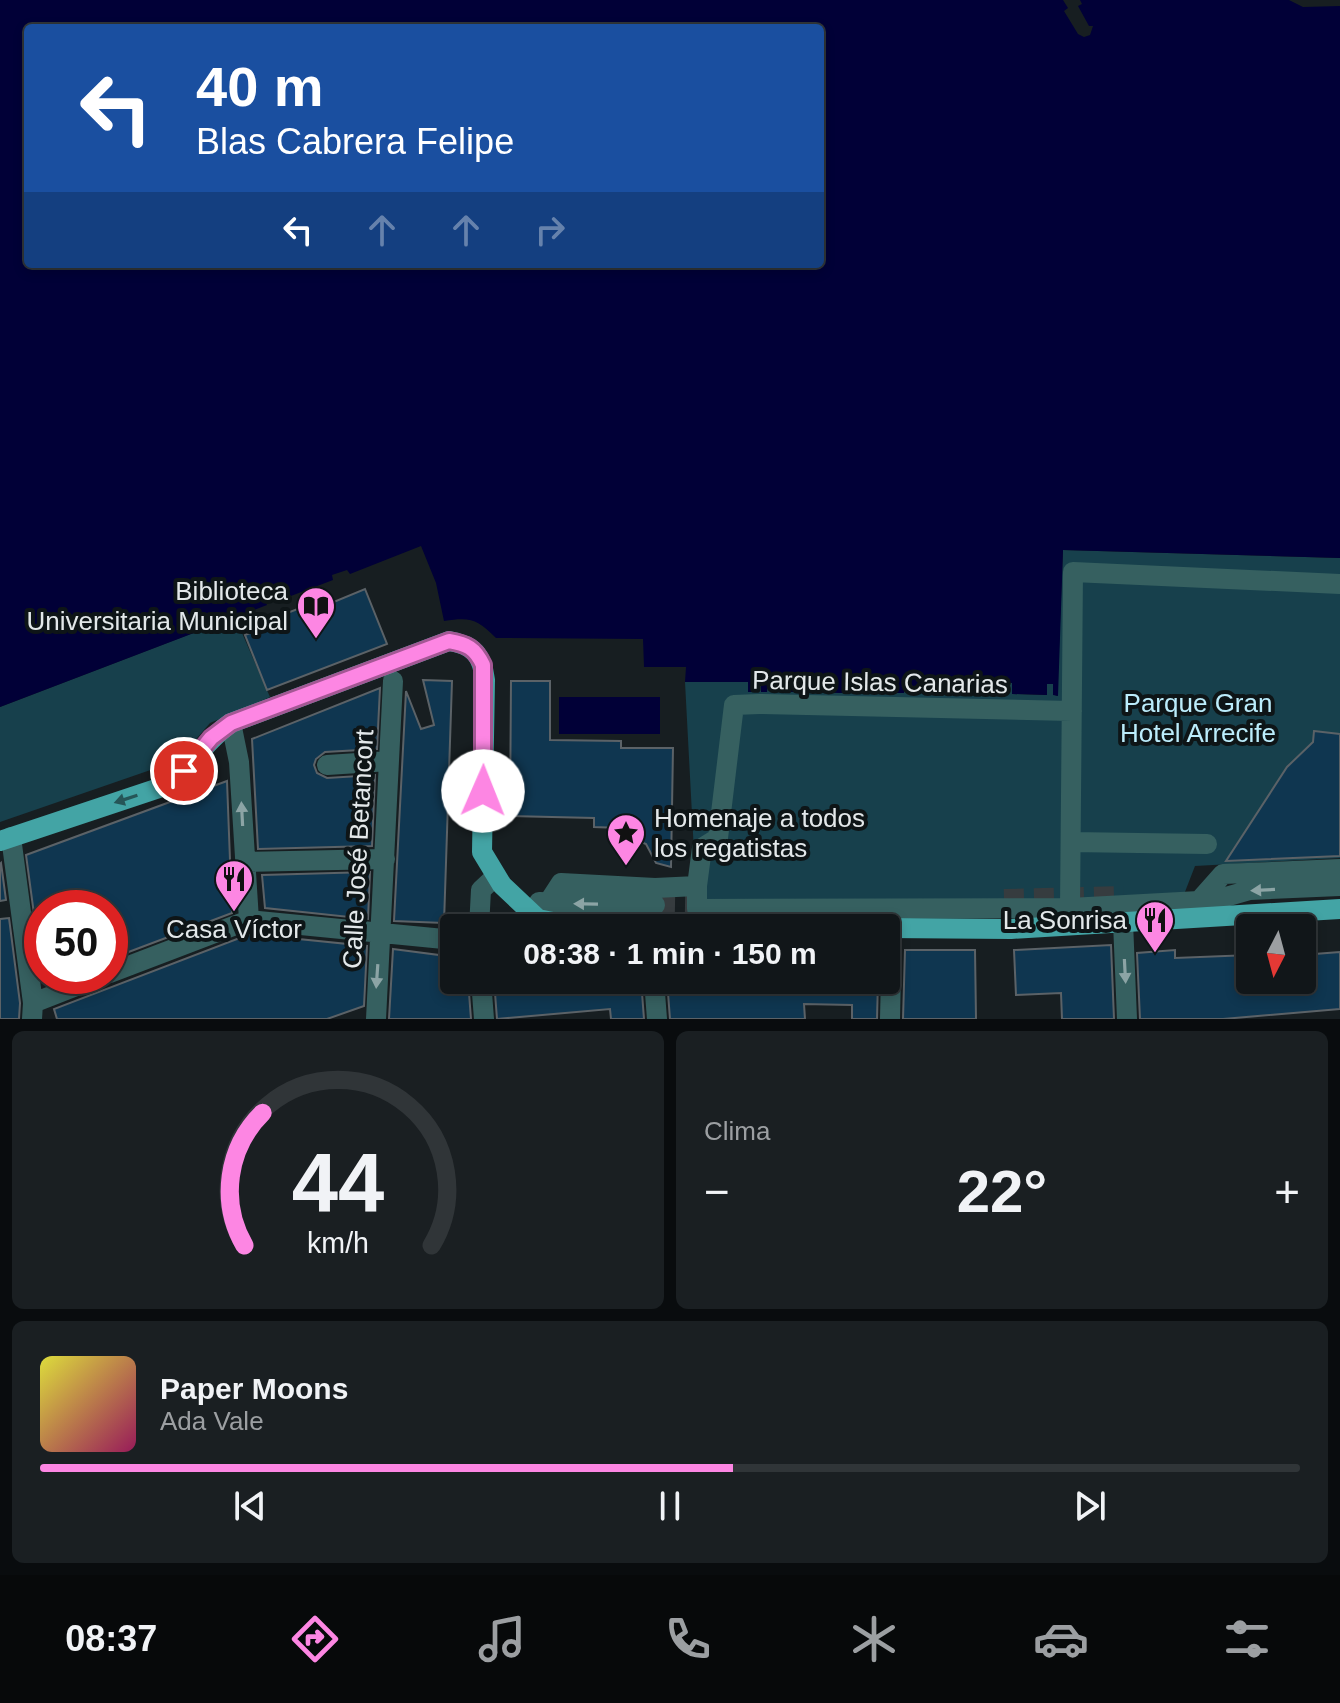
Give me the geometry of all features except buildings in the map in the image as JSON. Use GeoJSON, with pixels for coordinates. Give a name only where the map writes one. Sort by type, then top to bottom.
{"type":"FeatureCollection","features":[{"type":"Feature","properties":{"kind":"main road"},"geometry":{"type":"LineString","coordinates":[[6,839],[159,788],[174,780],[211,738],[231,723],[449,641],[465,644],[477,652],[483,665],[482,852],[507,889],[533,914]]}},
{"type":"Feature","properties":{"kind":"main road"},"geometry":{"type":"LineString","coordinates":[[900,928],[1011,929],[1340,909]]}},
{"type":"Feature","properties":{"kind":"street"},"geometry":{"type":"LineString","coordinates":[[1070,908],[1073,572],[1340,584]]}},
{"type":"Feature","properties":{"kind":"street","name":"Calle José Betancort"},"geometry":{"type":"LineString","coordinates":[[371,1018],[385,859],[393,681]]}},
{"type":"Feature","properties":{"kind":"street","name":"Parque Islas Canarias"},"geometry":{"type":"LineString","coordinates":[[697,886],[702,848],[718,838],[734,705],[1072,711]]}},
{"type":"Feature","properties":{"kind":"street"},"geometry":{"type":"LineString","coordinates":[[231,723],[239,762],[249,920]]}},
{"type":"Feature","properties":{"kind":"street"},"geometry":{"type":"LineString","coordinates":[[327,765],[389,761]]}},
{"type":"Feature","properties":{"kind":"street"},"geometry":{"type":"LineString","coordinates":[[6,839],[32,1011],[66,994]]}},
{"type":"Feature","properties":{"kind":"street"},"geometry":{"type":"LineString","coordinates":[[1071,842],[1207,844]]}},
{"type":"Feature","properties":{"kind":"street"},"geometry":{"type":"LineString","coordinates":[[245,862],[385,859]]}},
{"type":"Feature","properties":{"kind":"street"},"geometry":{"type":"LineString","coordinates":[[548,903],[561,883],[655,888],[697,886],[697,909],[1070,908],[1199,901],[1223,874],[1340,869]]}},
{"type":"Feature","properties":{"kind":"street"},"geometry":{"type":"LineString","coordinates":[[1193,918],[1222,898],[1242,892],[1340,886]]}},
{"type":"Feature","properties":{"kind":"street"},"geometry":{"type":"LineString","coordinates":[[480,914],[481,890],[507,889],[548,903],[655,905]]}},
{"type":"Feature","properties":{"kind":"street"},"geometry":{"type":"LineString","coordinates":[[128,966],[249,920],[440,939]]}},
{"type":"Feature","properties":{"kind":"street"},"geometry":{"type":"LineString","coordinates":[[1123,922],[1127,1019]]}},
{"type":"Feature","properties":{"kind":"street"},"geometry":{"type":"LineString","coordinates":[[482,994],[484,1019]]}},
{"type":"Feature","properties":{"kind":"street"},"geometry":{"type":"LineString","coordinates":[[655,994],[657,1019]]}},
{"type":"Feature","properties":{"kind":"street"},"geometry":{"type":"LineString","coordinates":[[890,994],[890,1019]]}},
{"type":"Feature","properties":{"kind":"green space","name":"Parque Gran Hotel Arrecife"},"geometry":{"type":"Polygon","coordinates":[[[1063,550],[1340,558],[1340,858],[1195,866],[1183,897],[697,909],[685,682],[748,682],[748,691],[755,692],[755,681],[761,681],[761,692],[767,692],[768,681],[774,681],[774,692],[804,692],[804,681],[811,681],[811,692],[841,693],[842,681],[848,681],[849,693],[854,692],[854,682],[860,682],[861,693],[866,693],[866,682],[873,682],[873,693],[904,693],[904,682],[949,683],[950,694],[955,693],[955,683],[961,683],[961,693],[967,694],[967,683],[973,683],[974,694],[1006,694],[1006,683],[1012,683],[1013,694],[1046,695],[1047,684],[1054,684],[1053,694],[1057,696],[1063,550]]]}},
{"type":"Feature","properties":{"kind":"green space"},"geometry":{"type":"Polygon","coordinates":[[[235,617],[270,697],[210,723],[184,753],[165,765],[0,822],[0,707],[235,617]]]}},
{"type":"Feature","properties":{"kind":"shaded area"},"geometry":{"type":"Polygon","coordinates":[[[0,0],[1063,0],[1068,8],[1064,11],[1078,34],[1084,37],[1090,35],[1093,26],[1089,26],[1078,6],[1082,4],[1080,0],[1289,0],[1303,7],[1340,6],[1340,558],[1063,550],[1058,696],[1053,695],[1053,684],[1047,684],[1047,695],[1012,694],[1012,683],[1006,683],[1006,694],[973,694],[973,683],[967,683],[967,694],[961,694],[961,683],[956,683],[955,694],[949,694],[948,683],[943,683],[943,693],[911,693],[911,682],[904,683],[904,693],[873,693],[873,682],[866,682],[866,693],[860,693],[860,682],[854,682],[854,693],[848,693],[848,681],[842,682],[842,693],[811,692],[810,681],[805,682],[805,692],[774,692],[773,681],[768,681],[767,692],[761,692],[761,681],[755,681],[755,692],[748,692],[748,682],[685,682],[686,667],[644,667],[643,639],[496,638],[473,621],[444,621],[436,583],[421,546],[350,574],[347,570],[332,575],[333,580],[283,599],[281,595],[265,601],[267,605],[0,707],[0,0]]]}},
{"type":"Feature","properties":{"kind":"shaded area"},"geometry":{"type":"Polygon","coordinates":[[[559,697],[660,697],[660,734],[559,734],[559,697]]]}},
{"type":"Feature","properties":{"kind":"tunnel"},"geometry":{"type":"LineString","coordinates":[[1004,899],[1124,896]]}},
{"type":"Feature","properties":{"kind":"tunnel"},"geometry":{"type":"LineString","coordinates":[[655,905],[712,906]]}},
{"type":"Feature","properties":{"kind":"place","name":"Biblioteca Universitaria Municipal"},"geometry":{"type":"Point","coordinates":[316,640]}},
{"type":"Feature","properties":{"kind":"place","name":"Homenaje a todos los regatistas"},"geometry":{"type":"Point","coordinates":[626,867]}},
{"type":"Feature","properties":{"kind":"place","name":"Casa Víctor"},"geometry":{"type":"Point","coordinates":[234,913]}},
{"type":"Feature","properties":{"kind":"place","name":"La Sonrisa"},"geometry":{"type":"Point","coordinates":[1155,954]}},
{"type":"Feature","properties":{"kind":"route"},"geometry":{"type":"LineString","coordinates":[[184,771],[211,738],[231,723],[449,641],[465,644],[477,652],[483,665],[483,791]]}}]}
